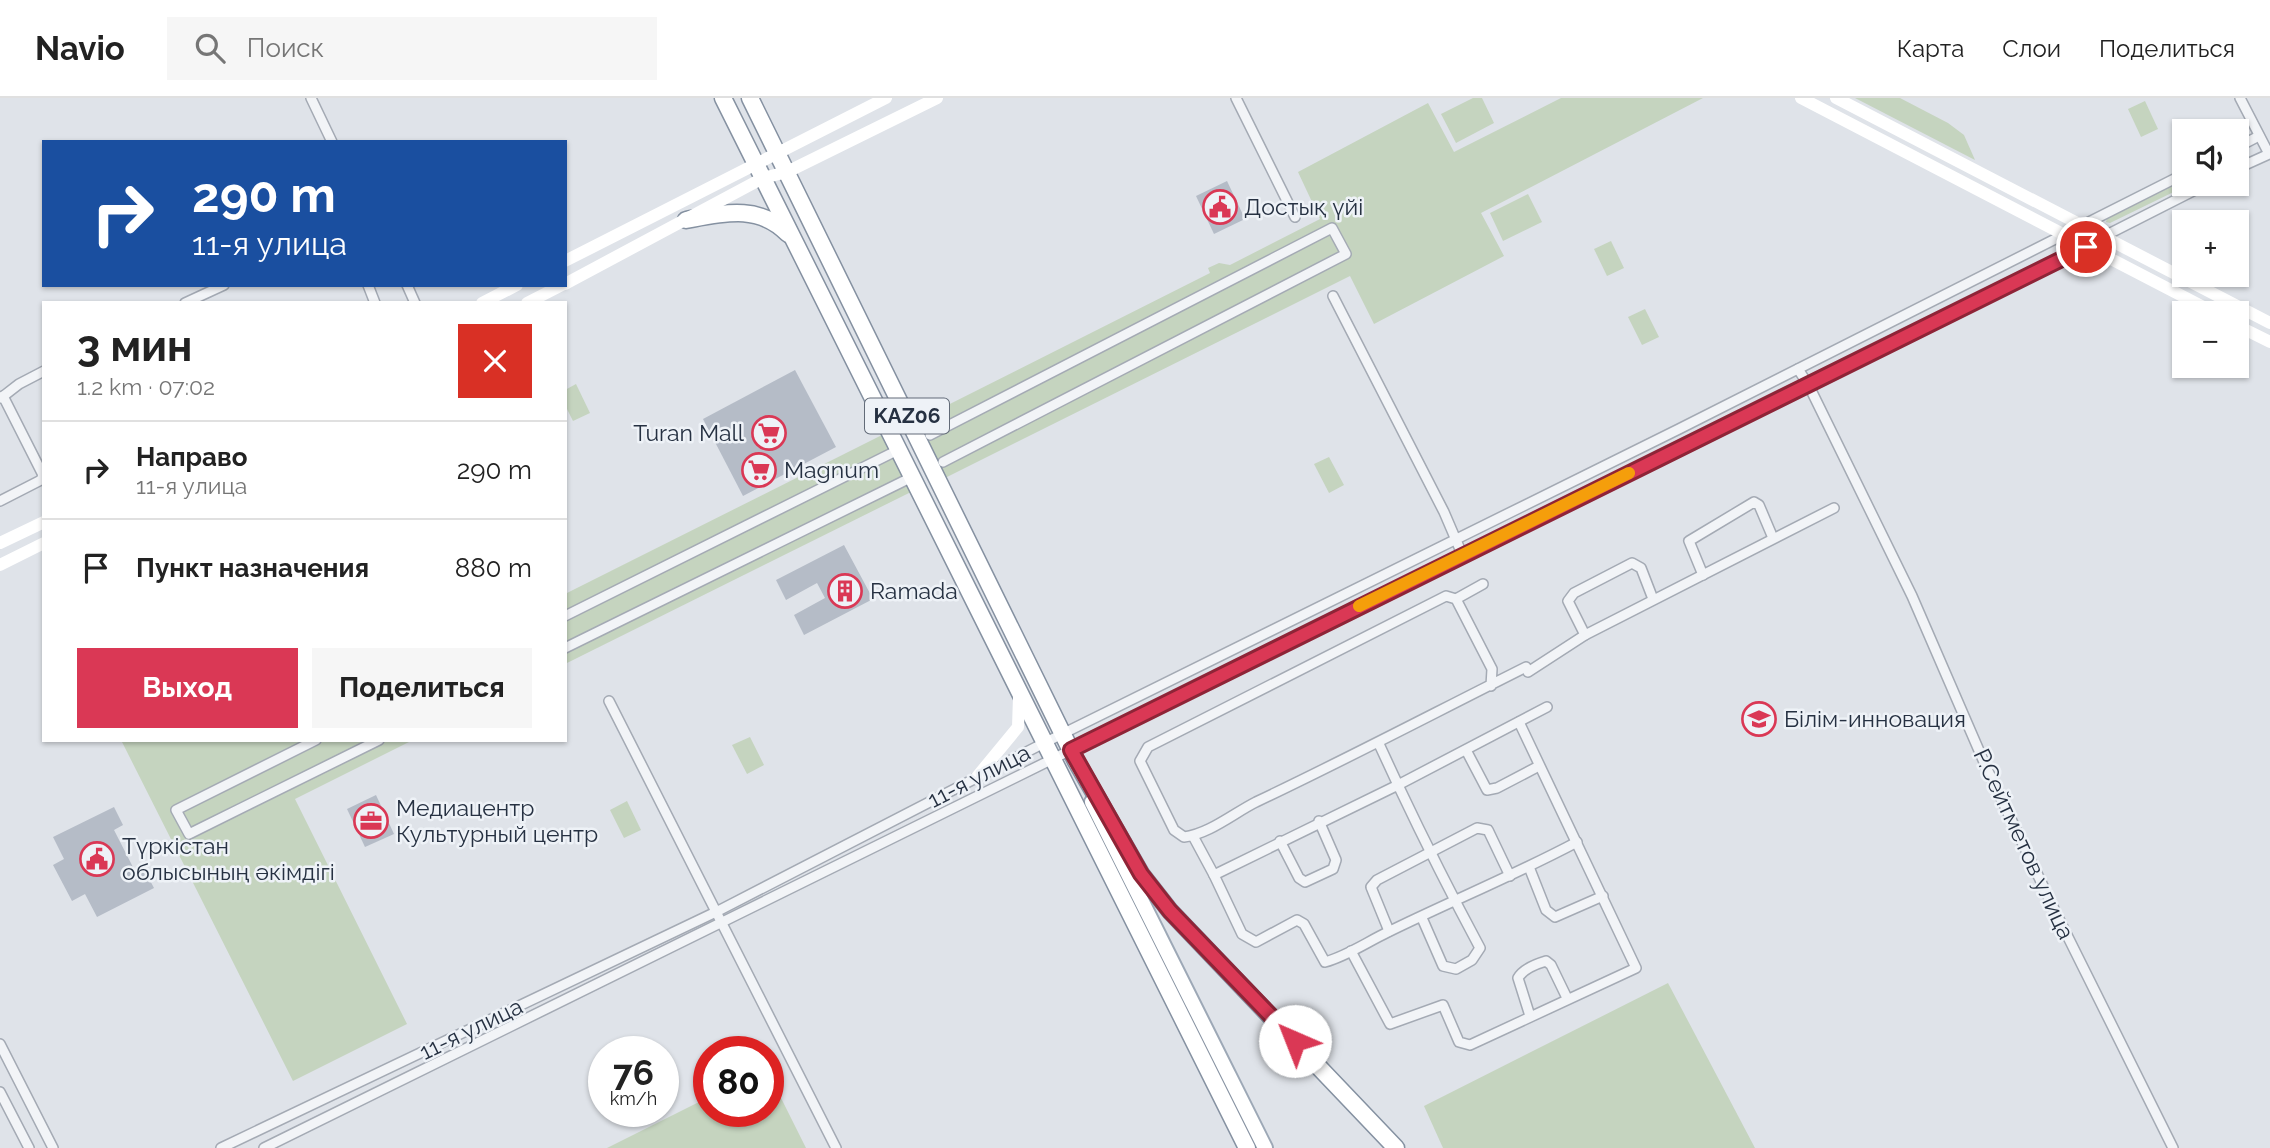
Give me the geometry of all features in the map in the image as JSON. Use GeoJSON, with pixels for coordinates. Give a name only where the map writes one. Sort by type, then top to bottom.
{"type":"FeatureCollection","features":[{"type":"Feature","properties":{"kind":"highway","name":"KАZ06"},"geometry":{"type":"LineString","coordinates":[[723,98],[1247,1148]]}},
{"type":"Feature","properties":{"kind":"highway","name":"KАZ06"},"geometry":{"type":"LineString","coordinates":[[750,98],[1070,749],[1141,874],[1170,911],[1396,1148]]}},
{"type":"Feature","properties":{"kind":"highway"},"geometry":{"type":"LineString","coordinates":[[686,220],[744,212],[765,215],[795,240]]}},
{"type":"Feature","properties":{"kind":"main road","name":"KАZ06"},"geometry":{"type":"LineString","coordinates":[[1070,749],[1103,825],[1265,1148]]}},
{"type":"Feature","properties":{"kind":"street"},"geometry":{"type":"LineString","coordinates":[[312,98],[331,140]]}},
{"type":"Feature","properties":{"kind":"street"},"geometry":{"type":"LineString","coordinates":[[567,260],[886,98]]}},
{"type":"Feature","properties":{"kind":"street"},"geometry":{"type":"LineString","coordinates":[[567,282],[763,178],[787,173],[937,98]]}},
{"type":"Feature","properties":{"kind":"street"},"geometry":{"type":"LineString","coordinates":[[1236,98],[1295,217]]}},
{"type":"Feature","properties":{"kind":"street"},"geometry":{"type":"LineString","coordinates":[[1801,98],[2192,301]]}},
{"type":"Feature","properties":{"kind":"street"},"geometry":{"type":"LineString","coordinates":[[1836,98],[2270,323]]}},
{"type":"Feature","properties":{"kind":"street"},"geometry":{"type":"LineString","coordinates":[[2240,98],[2269,154],[2249,163]]}},
{"type":"Feature","properties":{"kind":"street"},"geometry":{"type":"LineString","coordinates":[[2249,141],[2259,136]]}},
{"type":"Feature","properties":{"kind":"street","name":"11-я улица"},"geometry":{"type":"LineString","coordinates":[[264,1148],[1053,761],[1070,749],[1455,540],[2172,180]]}},
{"type":"Feature","properties":{"kind":"street","name":"11-я улица"},"geometry":{"type":"LineString","coordinates":[[221,1148],[718,911],[1044,743],[1070,749],[1462,554],[1809,386],[2183,196]]}},
{"type":"Feature","properties":{"kind":"street"},"geometry":{"type":"LineString","coordinates":[[930,435],[1332,228],[1346,254],[943,462]]}},
{"type":"Feature","properties":{"kind":"street"},"geometry":{"type":"LineString","coordinates":[[189,301],[220,287]]}},
{"type":"Feature","properties":{"kind":"street"},"geometry":{"type":"LineString","coordinates":[[486,301],[513,287]]}},
{"type":"Feature","properties":{"kind":"street"},"geometry":{"type":"LineString","coordinates":[[531,301],[558,287]]}},
{"type":"Feature","properties":{"kind":"street"},"geometry":{"type":"LineString","coordinates":[[1333,296],[1462,554]]}},
{"type":"Feature","properties":{"kind":"street"},"geometry":{"type":"LineString","coordinates":[[2249,332],[2270,342]]}},
{"type":"Feature","properties":{"kind":"street","name":"Р.Сейтметов улица"},"geometry":{"type":"LineString","coordinates":[[1798,369],[1809,386],[1912,596],[1987,769],[2173,1148]]}},
{"type":"Feature","properties":{"kind":"street"},"geometry":{"type":"LineString","coordinates":[[42,373],[19,384],[2,398],[42,473]]}},
{"type":"Feature","properties":{"kind":"street"},"geometry":{"type":"LineString","coordinates":[[567,615],[894,452]]}},
{"type":"Feature","properties":{"kind":"street"},"geometry":{"type":"LineString","coordinates":[[0,501],[42,478]]}},
{"type":"Feature","properties":{"kind":"street"},"geometry":{"type":"LineString","coordinates":[[567,647],[908,480]]}},
{"type":"Feature","properties":{"kind":"street"},"geometry":{"type":"LineString","coordinates":[[1703,575],[1689,541],[1754,502],[1759,505],[1773,538]]}},
{"type":"Feature","properties":{"kind":"street"},"geometry":{"type":"LineString","coordinates":[[1483,584],[1457,599],[1446,596],[1148,747],[1140,761],[1174,830],[1184,837],[1194,836],[1235,813],[1527,670],[1653,599],[1834,509]]}},
{"type":"Feature","properties":{"kind":"street"},"geometry":{"type":"LineString","coordinates":[[0,543],[42,523]]}},
{"type":"Feature","properties":{"kind":"street"},"geometry":{"type":"LineString","coordinates":[[0,565],[42,544]]}},
{"type":"Feature","properties":{"kind":"street"},"geometry":{"type":"LineString","coordinates":[[1585,635],[1568,601],[1574,593],[1632,563],[1641,568],[1653,599]]}},
{"type":"Feature","properties":{"kind":"street"},"geometry":{"type":"LineString","coordinates":[[1457,599],[1492,669],[1490,686]]}},
{"type":"Feature","properties":{"kind":"street"},"geometry":{"type":"LineString","coordinates":[[976,778],[1018,727],[1021,710],[1018,690]]}},
{"type":"Feature","properties":{"kind":"street"},"geometry":{"type":"LineString","coordinates":[[609,701],[718,911],[836,1148]]}},
{"type":"Feature","properties":{"kind":"street"},"geometry":{"type":"LineString","coordinates":[[1214,875],[1319,821],[1398,785],[1547,707]]}},
{"type":"Feature","properties":{"kind":"street"},"geometry":{"type":"LineString","coordinates":[[1351,951],[1390,1024],[1443,1005],[1459,1042],[1470,1045],[1636,968],[1519,722]]}},
{"type":"Feature","properties":{"kind":"street"},"geometry":{"type":"LineString","coordinates":[[312,742],[176,810],[189,834],[375,742]]}},
{"type":"Feature","properties":{"kind":"street"},"geometry":{"type":"LineString","coordinates":[[1379,744],[1430,853],[1480,948],[1472,960],[1456,969],[1443,966],[1422,918]]}},
{"type":"Feature","properties":{"kind":"street"},"geometry":{"type":"LineString","coordinates":[[1466,750],[1487,790],[1497,788],[1539,766]]}},
{"type":"Feature","properties":{"kind":"street"},"geometry":{"type":"LineString","coordinates":[[1280,841],[1299,878],[1305,882],[1333,869],[1336,860],[1319,821]]}},
{"type":"Feature","properties":{"kind":"street"},"geometry":{"type":"LineString","coordinates":[[1389,931],[1371,887],[1377,880],[1483,827],[1488,830],[1510,876]]}},
{"type":"Feature","properties":{"kind":"street"},"geometry":{"type":"LineString","coordinates":[[1194,836],[1242,934],[1250,941],[1256,942],[1297,920],[1304,924],[1325,962],[1577,842]]}},
{"type":"Feature","properties":{"kind":"street"},"geometry":{"type":"LineString","coordinates":[[1529,867],[1546,910],[1556,917],[1603,897]]}},
{"type":"Feature","properties":{"kind":"street"},"geometry":{"type":"LineString","coordinates":[[1530,1016],[1518,987],[1521,972],[1546,961],[1551,965],[1567,998]]}},
{"type":"Feature","properties":{"kind":"street"},"geometry":{"type":"LineString","coordinates":[[0,1045],[52,1148]]}},
{"type":"Feature","properties":{"kind":"street"},"geometry":{"type":"LineString","coordinates":[[0,1091],[29,1148]]}},
{"type":"Feature","properties":{"kind":"green space"},"geometry":{"type":"Polygon","coordinates":[[[1473,98],[1482,98],[1494,123],[1456,143],[1441,114],[1473,98]]]}},
{"type":"Feature","properties":{"kind":"green space"},"geometry":{"type":"Polygon","coordinates":[[[1561,98],[1703,98],[1481,213],[1504,256],[1374,324],[1350,276],[945,478],[914,422],[1210,273],[1208,268],[1219,263],[1230,265],[1320,219],[1298,172],[1428,103],[1454,152],[1561,98]]]}},
{"type":"Feature","properties":{"kind":"green space"},"geometry":{"type":"Polygon","coordinates":[[[1855,98],[1900,98],[1948,123],[1964,135],[1975,160],[1855,98]]]}},
{"type":"Feature","properties":{"kind":"green space"},"geometry":{"type":"Polygon","coordinates":[[[2145,101],[2158,129],[2141,137],[2128,109],[2145,101]]]}},
{"type":"Feature","properties":{"kind":"green space"},"geometry":{"type":"Polygon","coordinates":[[[2172,186],[2172,193],[2110,223],[2106,222],[2107,218],[2172,186]]]}},
{"type":"Feature","properties":{"kind":"green space"},"geometry":{"type":"Polygon","coordinates":[[[1528,194],[1542,222],[1503,241],[1490,213],[1528,194]]]}},
{"type":"Feature","properties":{"kind":"green space"},"geometry":{"type":"Polygon","coordinates":[[[1611,241],[1624,268],[1607,276],[1594,249],[1611,241]]]}},
{"type":"Feature","properties":{"kind":"green space"},"geometry":{"type":"Polygon","coordinates":[[[1645,309],[1659,337],[1642,345],[1628,317],[1645,309]]]}},
{"type":"Feature","properties":{"kind":"green space"},"geometry":{"type":"Polygon","coordinates":[[[576,384],[590,413],[573,421],[567,409],[567,389],[576,384]]]}},
{"type":"Feature","properties":{"kind":"green space"},"geometry":{"type":"Polygon","coordinates":[[[882,435],[911,492],[567,663],[567,593],[882,435]]]}},
{"type":"Feature","properties":{"kind":"green space"},"geometry":{"type":"Polygon","coordinates":[[[1329,457],[1344,485],[1329,493],[1314,464],[1329,457]]]}},
{"type":"Feature","properties":{"kind":"green space"},"geometry":{"type":"Polygon","coordinates":[[[750,737],[764,765],[747,774],[732,745],[750,737]]]}},
{"type":"Feature","properties":{"kind":"green space"},"geometry":{"type":"Polygon","coordinates":[[[122,742],[409,742],[295,799],[407,1024],[293,1081],[122,742]]]}},
{"type":"Feature","properties":{"kind":"green space"},"geometry":{"type":"Polygon","coordinates":[[[627,801],[641,830],[624,838],[610,810],[627,801]]]}},
{"type":"Feature","properties":{"kind":"green space"},"geometry":{"type":"Polygon","coordinates":[[[1668,983],[1755,1148],[1443,1148],[1424,1106],[1668,983]]]}},
{"type":"Feature","properties":{"kind":"green space"},"geometry":{"type":"Polygon","coordinates":[[[784,1104],[806,1148],[607,1148],[649,1127],[679,1127],[679,1112],[693,1105],[693,1127],[784,1127],[784,1104]]]}},
{"type":"Feature","properties":{"kind":"building","name":"Достық үйі"},"geometry":{"type":"Polygon","coordinates":[[[1227,181],[1245,219],[1214,234],[1196,196],[1227,181]]]}},
{"type":"Feature","properties":{"kind":"building","name":"Turan Mall"},"geometry":{"type":"Polygon","coordinates":[[[795,370],[836,447],[743,496],[703,419],[795,370]]]}},
{"type":"Feature","properties":{"kind":"building","name":"Ramada"},"geometry":{"type":"Polygon","coordinates":[[[844,545],[873,599],[804,635],[794,615],[825,598],[817,583],[786,600],[776,580],[844,545]]]}},
{"type":"Feature","properties":{"kind":"building","name":"Медиацентр Культурный центр"},"geometry":{"type":"Polygon","coordinates":[[[376,795],[394,834],[365,847],[347,809],[376,795]]]}},
{"type":"Feature","properties":{"kind":"building","name":"Түркістан облысының әкімдігі"},"geometry":{"type":"Polygon","coordinates":[[[114,807],[123,825],[114,830],[137,875],[145,871],[154,888],[97,917],[85,894],[72,901],[53,865],[64,859],[53,837],[114,807]]]}},
{"type":"Feature","properties":{"kind":"slow traffic"},"geometry":{"type":"LineString","coordinates":[[1359,606],[1629,473]]}},
{"type":"Feature","properties":{"kind":"place","name":"Достық үйі"},"geometry":{"type":"Point","coordinates":[1220,207]}},
{"type":"Feature","properties":{"kind":"place","name":"Turan Mall"},"geometry":{"type":"Point","coordinates":[769,433]}},
{"type":"Feature","properties":{"kind":"place","name":"Magnum"},"geometry":{"type":"Point","coordinates":[759,470]}},
{"type":"Feature","properties":{"kind":"place","name":"Ramada"},"geometry":{"type":"Point","coordinates":[845,591]}},
{"type":"Feature","properties":{"kind":"place","name":"Білім-инновация"},"geometry":{"type":"Point","coordinates":[1759,719]}},
{"type":"Feature","properties":{"kind":"place","name":"Медиацентр Культурный центр"},"geometry":{"type":"Point","coordinates":[371,821]}},
{"type":"Feature","properties":{"kind":"place","name":"Түркістан облысының әкімдігі"},"geometry":{"type":"Point","coordinates":[97,859]}},
{"type":"Feature","properties":{"kind":"route"},"geometry":{"type":"LineString","coordinates":[[1295,1041],[1170,911],[1141,874],[1071,750],[2086,247]]}}]}
